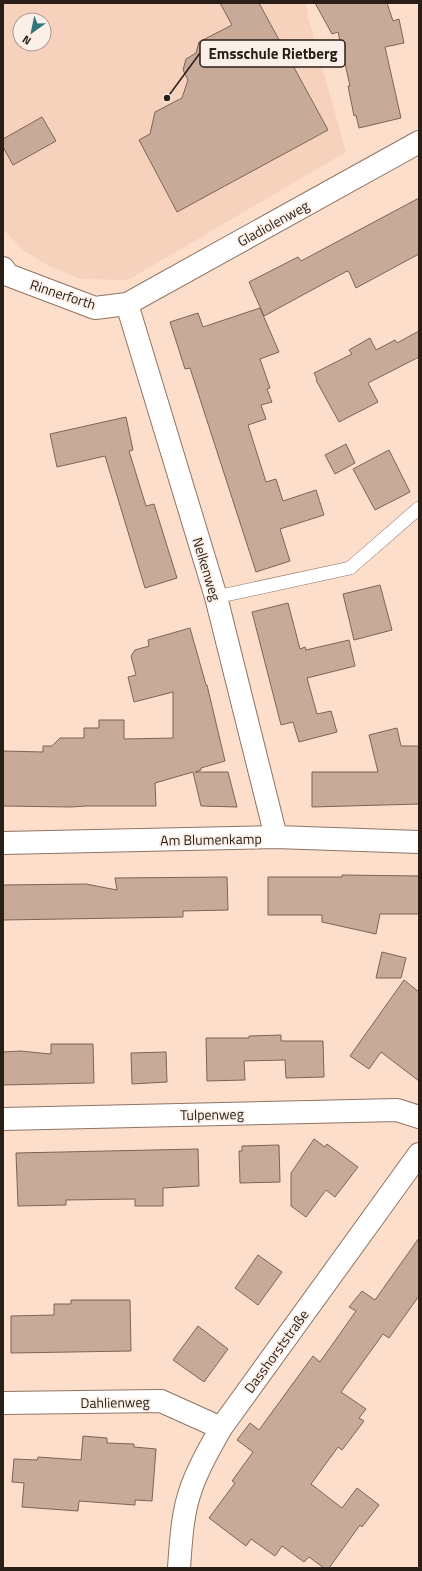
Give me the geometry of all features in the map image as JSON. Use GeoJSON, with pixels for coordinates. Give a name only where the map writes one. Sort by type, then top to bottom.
{"type":"FeatureCollection","features":[{"type":"Feature","properties":{"kind":"street","name":"Gladiolenweg"},"geometry":{"type":"LineString","coordinates":[[127,304],[419,142]]}},
{"type":"Feature","properties":{"kind":"street","name":"Rinnerforth"},"geometry":{"type":"LineString","coordinates":[[3,268],[8,275],[95,308],[127,304]]}},
{"type":"Feature","properties":{"kind":"street","name":"Nelkenweg"},"geometry":{"type":"LineString","coordinates":[[127,304],[216,597],[276,837]]}},
{"type":"Feature","properties":{"kind":"street","name":"Am Blumenkamp"},"geometry":{"type":"LineString","coordinates":[[3,843],[276,837],[419,842]]}},
{"type":"Feature","properties":{"kind":"street","name":"Tulpenweg"},"geometry":{"type":"LineString","coordinates":[[3,1119],[397,1110],[419,1117]]}},
{"type":"Feature","properties":{"kind":"street","name":"Dasshorststraße"},"geometry":{"type":"LineString","coordinates":[[179,1568],[183,1520],[190,1489],[203,1460],[221,1428],[419,1154]]}},
{"type":"Feature","properties":{"kind":"street","name":"Dahlienweg"},"geometry":{"type":"LineString","coordinates":[[3,1403],[161,1401],[221,1428]]}},
{"type":"Feature","properties":{"kind":"lane"},"geometry":{"type":"LineString","coordinates":[[216,597],[350,568],[419,508]]}},
{"type":"Feature","properties":{"kind":"shaded area"},"geometry":{"type":"Polygon","coordinates":[[[3,3],[306,3],[308,17],[346,152],[128,280],[80,279],[49,266],[23,250],[3,229],[3,3]]]}},
{"type":"Feature","properties":{"kind":"building"},"geometry":{"type":"Polygon","coordinates":[[[220,3],[259,3],[328,130],[177,212],[139,140],[150,134],[155,112],[182,98],[188,80],[183,70],[186,59],[196,53],[199,42],[232,25],[220,3]]]}},
{"type":"Feature","properties":{"kind":"building"},"geometry":{"type":"Polygon","coordinates":[[[315,3],[387,3],[393,21],[399,19],[404,43],[385,47],[401,118],[359,128],[356,115],[354,116],[348,86],[350,86],[338,32],[332,34],[315,3]]]}},
{"type":"Feature","properties":{"kind":"building"},"geometry":{"type":"Polygon","coordinates":[[[42,117],[56,141],[13,165],[3,147],[3,139],[42,117]]]}},
{"type":"Feature","properties":{"kind":"building"},"geometry":{"type":"Polygon","coordinates":[[[419,198],[419,254],[356,288],[349,272],[347,271],[264,316],[249,282],[298,257],[301,261],[419,198]]]}},
{"type":"Feature","properties":{"kind":"building"},"geometry":{"type":"Polygon","coordinates":[[[260,308],[279,352],[260,359],[270,388],[267,389],[272,402],[261,405],[266,419],[248,425],[266,482],[276,479],[283,501],[316,490],[324,515],[280,529],[290,561],[256,572],[190,368],[185,369],[170,322],[198,313],[203,327],[260,308]]]}},
{"type":"Feature","properties":{"kind":"building"},"geometry":{"type":"Polygon","coordinates":[[[419,331],[419,357],[368,383],[378,402],[339,422],[316,380],[317,379],[314,373],[352,354],[349,350],[370,338],[376,350],[395,340],[397,343],[419,331]]]}},
{"type":"Feature","properties":{"kind":"building"},"geometry":{"type":"Polygon","coordinates":[[[126,417],[133,450],[129,451],[146,506],[154,504],[177,578],[145,588],[105,456],[57,467],[50,434],[126,417]]]}},
{"type":"Feature","properties":{"kind":"building"},"geometry":{"type":"Polygon","coordinates":[[[346,444],[355,463],[335,474],[325,455],[346,444]]]}},
{"type":"Feature","properties":{"kind":"building"},"geometry":{"type":"Polygon","coordinates":[[[389,450],[410,492],[375,510],[353,469],[389,450]]]}},
{"type":"Feature","properties":{"kind":"building"},"geometry":{"type":"Polygon","coordinates":[[[380,585],[392,630],[354,640],[343,594],[380,585]]]}},
{"type":"Feature","properties":{"kind":"building"},"geometry":{"type":"Polygon","coordinates":[[[288,603],[300,649],[305,647],[306,650],[349,640],[355,666],[307,678],[317,714],[331,711],[337,732],[299,742],[293,722],[281,725],[252,612],[288,603]]]}},
{"type":"Feature","properties":{"kind":"building"},"geometry":{"type":"Polygon","coordinates":[[[190,628],[207,685],[225,761],[201,768],[201,770],[195,772],[228,772],[237,807],[201,806],[193,772],[155,783],[156,806],[3,806],[3,751],[43,752],[43,746],[52,746],[60,738],[84,738],[84,728],[99,728],[99,720],[124,720],[124,739],[173,738],[173,692],[134,702],[128,677],[136,675],[131,656],[135,650],[149,646],[148,640],[190,628]]]}},
{"type":"Feature","properties":{"kind":"building"},"geometry":{"type":"Polygon","coordinates":[[[397,728],[401,746],[419,746],[419,804],[312,807],[312,772],[378,772],[369,735],[397,728]]]}},
{"type":"Feature","properties":{"kind":"building"},"geometry":{"type":"Polygon","coordinates":[[[342,875],[419,876],[419,914],[380,914],[376,934],[322,922],[322,915],[268,915],[268,877],[342,877],[342,875]]]}},
{"type":"Feature","properties":{"kind":"building"},"geometry":{"type":"Polygon","coordinates":[[[227,877],[228,910],[183,911],[183,917],[3,920],[3,885],[86,884],[117,890],[115,878],[227,877]]]}},
{"type":"Feature","properties":{"kind":"building"},"geometry":{"type":"Polygon","coordinates":[[[382,952],[406,958],[401,978],[376,978],[382,952]]]}},
{"type":"Feature","properties":{"kind":"building"},"geometry":{"type":"Polygon","coordinates":[[[404,980],[419,992],[419,1081],[381,1052],[369,1069],[350,1056],[404,980]]]}},
{"type":"Feature","properties":{"kind":"building"},"geometry":{"type":"Polygon","coordinates":[[[281,1035],[281,1041],[323,1041],[324,1077],[286,1078],[285,1060],[244,1061],[245,1080],[207,1081],[206,1038],[249,1038],[249,1036],[281,1035]]]}},
{"type":"Feature","properties":{"kind":"building"},"geometry":{"type":"Polygon","coordinates":[[[51,1044],[93,1044],[94,1083],[3,1085],[3,1052],[20,1051],[51,1054],[51,1044]]]}},
{"type":"Feature","properties":{"kind":"building"},"geometry":{"type":"Polygon","coordinates":[[[166,1052],[167,1082],[132,1084],[131,1053],[166,1052]]]}},
{"type":"Feature","properties":{"kind":"building"},"geometry":{"type":"Polygon","coordinates":[[[314,1139],[325,1147],[327,1144],[358,1167],[335,1197],[326,1190],[306,1217],[291,1206],[291,1173],[314,1139]]]}},
{"type":"Feature","properties":{"kind":"building"},"geometry":{"type":"Polygon","coordinates":[[[279,1145],[280,1182],[240,1183],[239,1151],[242,1151],[242,1146],[279,1145]]]}},
{"type":"Feature","properties":{"kind":"building"},"geometry":{"type":"Polygon","coordinates":[[[198,1149],[199,1186],[163,1188],[163,1206],[135,1206],[135,1199],[66,1200],[66,1205],[18,1206],[16,1153],[198,1149]]]}},
{"type":"Feature","properties":{"kind":"building"},"geometry":{"type":"Polygon","coordinates":[[[419,1238],[419,1296],[389,1338],[383,1334],[341,1392],[366,1409],[359,1418],[364,1421],[342,1450],[338,1447],[311,1484],[342,1508],[357,1488],[379,1505],[362,1527],[360,1525],[329,1568],[324,1568],[309,1557],[304,1562],[282,1546],[275,1556],[251,1539],[246,1546],[209,1518],[235,1483],[232,1481],[253,1452],[237,1440],[250,1423],[259,1430],[313,1356],[320,1362],[356,1311],[349,1307],[362,1291],[375,1300],[419,1238]]]}},
{"type":"Feature","properties":{"kind":"building"},"geometry":{"type":"Polygon","coordinates":[[[258,1255],[282,1272],[258,1305],[235,1288],[258,1255]]]}},
{"type":"Feature","properties":{"kind":"building"},"geometry":{"type":"Polygon","coordinates":[[[71,1300],[130,1300],[131,1351],[11,1353],[11,1316],[54,1315],[54,1304],[71,1304],[71,1300]]]}},
{"type":"Feature","properties":{"kind":"building"},"geometry":{"type":"Polygon","coordinates":[[[198,1326],[228,1349],[204,1382],[173,1360],[198,1326]]]}},
{"type":"Feature","properties":{"kind":"building"},"geometry":{"type":"Polygon","coordinates":[[[83,1436],[107,1438],[107,1443],[134,1444],[134,1447],[156,1449],[152,1501],[135,1500],[135,1505],[79,1501],[78,1511],[22,1507],[24,1483],[12,1482],[14,1459],[37,1460],[38,1457],[81,1460],[83,1436]]]}},
{"type":"Feature","properties":{"kind":"place","name":"Emsschule Rietberg"},"geometry":{"type":"Point","coordinates":[167,98]}}]}
